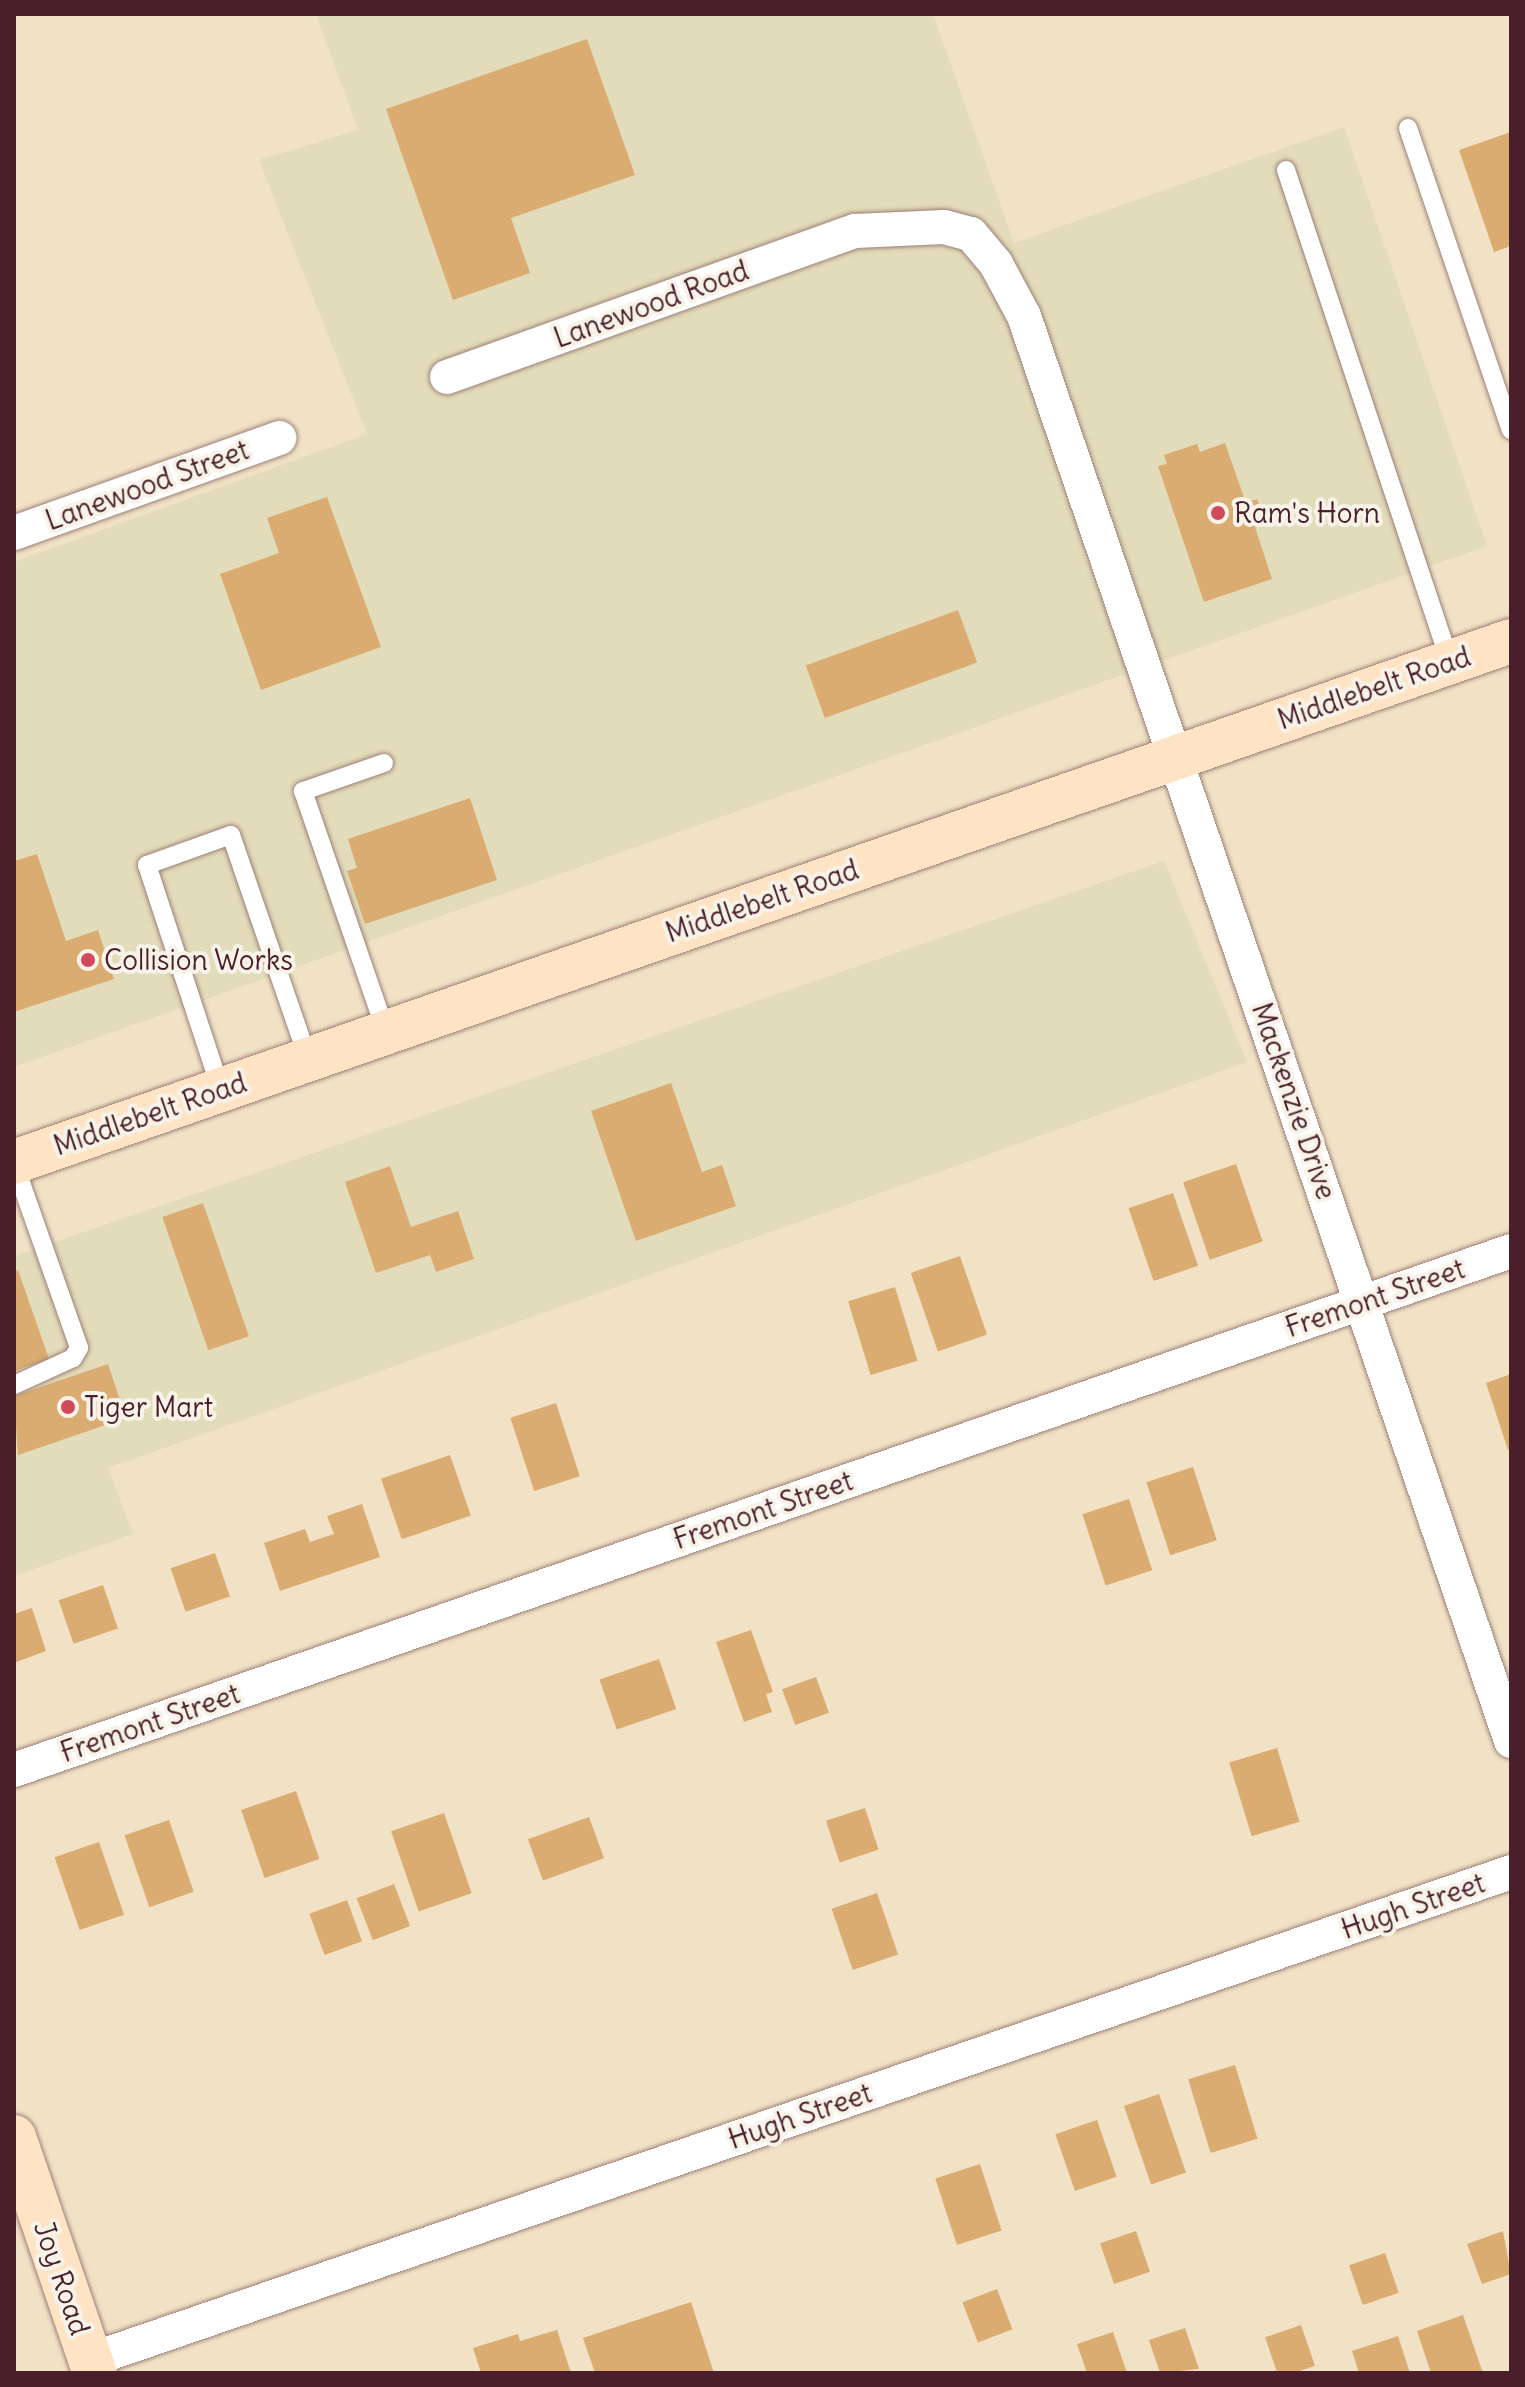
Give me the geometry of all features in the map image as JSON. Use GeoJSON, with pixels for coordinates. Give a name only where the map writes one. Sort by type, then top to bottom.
{"type":"FeatureCollection","features":[{"type":"Feature","properties":{"kind":"main road","name":"Middlebelt Road"},"geometry":{"type":"LineString","coordinates":[[14,1162],[1511,641]]}},
{"type":"Feature","properties":{"kind":"main road","name":"Joy Road"},"geometry":{"type":"LineString","coordinates":[[14,2137],[92,2366]]}},
{"type":"Feature","properties":{"kind":"street","name":"Lanewood Road"},"geometry":{"type":"LineString","coordinates":[[447,377],[855,231],[923,226],[971,234],[996,264],[1024,316],[1074,461]]}},
{"type":"Feature","properties":{"kind":"street","name":"Lanewood Street"},"geometry":{"type":"LineString","coordinates":[[14,533],[280,438]]}},
{"type":"Feature","properties":{"kind":"street","name":"Mackenzie Drive"},"geometry":{"type":"LineString","coordinates":[[1074,461],[1511,1741]]}},
{"type":"Feature","properties":{"kind":"street","name":"Fremont Street"},"geometry":{"type":"LineString","coordinates":[[14,1770],[1511,1251]]}},
{"type":"Feature","properties":{"kind":"street","name":"Hugh Street"},"geometry":{"type":"LineString","coordinates":[[92,2366],[1511,1872]]}},
{"type":"Feature","properties":{"kind":"lane"},"geometry":{"type":"LineString","coordinates":[[1408,128],[1511,430]]}},
{"type":"Feature","properties":{"kind":"lane"},"geometry":{"type":"LineString","coordinates":[[1286,170],[1450,662]]}},
{"type":"Feature","properties":{"kind":"lane"},"geometry":{"type":"LineString","coordinates":[[384,763],[303,791],[386,1032]]}},
{"type":"Feature","properties":{"kind":"lane"},"geometry":{"type":"LineString","coordinates":[[221,1090],[147,865],[231,835],[308,1059]]}},
{"type":"Feature","properties":{"kind":"lane"},"geometry":{"type":"LineString","coordinates":[[14,1162],[79,1348],[73,1358],[14,1385]]}},
{"type":"Feature","properties":{"kind":"shaded area"},"geometry":{"type":"Polygon","coordinates":[[[316,14],[933,14],[1014,243],[1344,127],[1487,546],[14,1067],[14,562],[367,434],[259,160],[358,130],[316,14]]]}},
{"type":"Feature","properties":{"kind":"shaded area"},"geometry":{"type":"Polygon","coordinates":[[[1164,861],[1247,1062],[108,1468],[133,1534],[14,1576],[14,1256],[1164,861]]]}},
{"type":"Feature","properties":{"kind":"building"},"geometry":{"type":"Polygon","coordinates":[[[587,39],[635,175],[511,218],[530,273],[453,300],[386,109],[587,39]]]}},
{"type":"Feature","properties":{"kind":"building"},"geometry":{"type":"Polygon","coordinates":[[[1511,132],[1511,246],[1494,252],[1459,150],[1511,132]]]}},
{"type":"Feature","properties":{"kind":"building","name":"Ram's Horn"},"geometry":{"type":"Polygon","coordinates":[[[1225,443],[1246,503],[1257,499],[1266,524],[1255,527],[1272,579],[1204,602],[1158,466],[1167,464],[1164,455],[1197,444],[1200,452],[1225,443]]]}},
{"type":"Feature","properties":{"kind":"building"},"geometry":{"type":"Polygon","coordinates":[[[327,497],[381,647],[261,690],[220,574],[279,553],[267,518],[327,497]]]}},
{"type":"Feature","properties":{"kind":"building"},"geometry":{"type":"Polygon","coordinates":[[[958,610],[977,663],[825,718],[806,665],[958,610]]]}},
{"type":"Feature","properties":{"kind":"building"},"geometry":{"type":"Polygon","coordinates":[[[470,798],[497,880],[365,924],[347,871],[357,868],[348,839],[470,798]]]}},
{"type":"Feature","properties":{"kind":"building"},"geometry":{"type":"Polygon","coordinates":[[[37,854],[66,941],[98,930],[114,979],[14,1012],[14,861],[37,854]]]}},
{"type":"Feature","properties":{"kind":"building"},"geometry":{"type":"Polygon","coordinates":[[[671,1083],[702,1172],[722,1165],[736,1206],[636,1241],[591,1111],[671,1083]]]}},
{"type":"Feature","properties":{"kind":"building"},"geometry":{"type":"Polygon","coordinates":[[[1236,1164],[1263,1242],[1210,1260],[1183,1182],[1236,1164]]]}},
{"type":"Feature","properties":{"kind":"building"},"geometry":{"type":"Polygon","coordinates":[[[390,1166],[411,1227],[458,1211],[474,1259],[436,1272],[430,1255],[376,1273],[345,1182],[390,1166]]]}},
{"type":"Feature","properties":{"kind":"building"},"geometry":{"type":"Polygon","coordinates":[[[1173,1193],[1198,1266],[1154,1281],[1129,1208],[1173,1193]]]}},
{"type":"Feature","properties":{"kind":"building"},"geometry":{"type":"Polygon","coordinates":[[[203,1203],[249,1336],[208,1350],[162,1217],[203,1203]]]}},
{"type":"Feature","properties":{"kind":"building"},"geometry":{"type":"Polygon","coordinates":[[[960,1256],[987,1334],[938,1351],[911,1273],[960,1256]]]}},
{"type":"Feature","properties":{"kind":"building"},"geometry":{"type":"Polygon","coordinates":[[[18,1270],[49,1359],[14,1371],[14,1272],[18,1270]]]}},
{"type":"Feature","properties":{"kind":"building"},"geometry":{"type":"Polygon","coordinates":[[[895,1287],[918,1361],[871,1375],[848,1301],[895,1287]]]}},
{"type":"Feature","properties":{"kind":"building","name":"Tiger Mart"},"geometry":{"type":"Polygon","coordinates":[[[108,1364],[126,1418],[18,1455],[14,1396],[108,1364]]]}},
{"type":"Feature","properties":{"kind":"building"},"geometry":{"type":"Polygon","coordinates":[[[1511,1374],[1511,1449],[1508,1450],[1486,1383],[1511,1374]]]}},
{"type":"Feature","properties":{"kind":"building"},"geometry":{"type":"Polygon","coordinates":[[[556,1403],[580,1476],[534,1491],[510,1418],[556,1403]]]}},
{"type":"Feature","properties":{"kind":"building"},"geometry":{"type":"Polygon","coordinates":[[[450,1455],[471,1516],[402,1539],[381,1479],[450,1455]]]}},
{"type":"Feature","properties":{"kind":"building"},"geometry":{"type":"Polygon","coordinates":[[[1193,1467],[1217,1540],[1170,1555],[1146,1482],[1193,1467]]]}},
{"type":"Feature","properties":{"kind":"building"},"geometry":{"type":"Polygon","coordinates":[[[1129,1499],[1152,1570],[1106,1585],[1082,1514],[1129,1499]]]}},
{"type":"Feature","properties":{"kind":"building"},"geometry":{"type":"Polygon","coordinates":[[[362,1504],[380,1557],[280,1591],[264,1543],[305,1529],[310,1542],[334,1534],[327,1516],[362,1504]]]}},
{"type":"Feature","properties":{"kind":"building"},"geometry":{"type":"Polygon","coordinates":[[[215,1553],[230,1596],[186,1612],[171,1568],[215,1553]]]}},
{"type":"Feature","properties":{"kind":"building"},"geometry":{"type":"Polygon","coordinates":[[[103,1585],[118,1628],[74,1644],[59,1600],[103,1585]]]}},
{"type":"Feature","properties":{"kind":"building"},"geometry":{"type":"Polygon","coordinates":[[[32,1608],[46,1651],[14,1663],[14,1614],[32,1608]]]}},
{"type":"Feature","properties":{"kind":"building"},"geometry":{"type":"Polygon","coordinates":[[[751,1630],[773,1692],[766,1694],[772,1712],[744,1722],[716,1642],[751,1630]]]}},
{"type":"Feature","properties":{"kind":"building"},"geometry":{"type":"Polygon","coordinates":[[[659,1659],[676,1709],[617,1730],[599,1680],[659,1659]]]}},
{"type":"Feature","properties":{"kind":"building"},"geometry":{"type":"Polygon","coordinates":[[[816,1677],[829,1713],[795,1725],[782,1689],[816,1677]]]}},
{"type":"Feature","properties":{"kind":"building"},"geometry":{"type":"Polygon","coordinates":[[[1277,1748],[1300,1822],[1252,1836],[1229,1763],[1277,1748]]]}},
{"type":"Feature","properties":{"kind":"building"},"geometry":{"type":"Polygon","coordinates":[[[296,1791],[319,1859],[265,1878],[241,1810],[296,1791]]]}},
{"type":"Feature","properties":{"kind":"building"},"geometry":{"type":"Polygon","coordinates":[[[865,1808],[879,1850],[840,1863],[826,1821],[865,1808]]]}},
{"type":"Feature","properties":{"kind":"building"},"geometry":{"type":"Polygon","coordinates":[[[444,1813],[472,1893],[419,1912],[391,1831],[444,1813]]]}},
{"type":"Feature","properties":{"kind":"building"},"geometry":{"type":"Polygon","coordinates":[[[589,1817],[604,1858],[543,1881],[528,1839],[589,1817]]]}},
{"type":"Feature","properties":{"kind":"building"},"geometry":{"type":"Polygon","coordinates":[[[169,1820],[194,1892],[149,1907],[125,1835],[169,1820]]]}},
{"type":"Feature","properties":{"kind":"building"},"geometry":{"type":"Polygon","coordinates":[[[99,1842],[124,1915],[80,1930],[55,1857],[99,1842]]]}},
{"type":"Feature","properties":{"kind":"building"},"geometry":{"type":"Polygon","coordinates":[[[394,1884],[410,1926],[373,1940],[357,1898],[394,1884]]]}},
{"type":"Feature","properties":{"kind":"building"},"geometry":{"type":"Polygon","coordinates":[[[877,1893],[898,1954],[853,1970],[832,1909],[877,1893]]]}},
{"type":"Feature","properties":{"kind":"building"},"geometry":{"type":"Polygon","coordinates":[[[347,1900],[362,1941],[324,1955],[309,1914],[347,1900]]]}},
{"type":"Feature","properties":{"kind":"building"},"geometry":{"type":"Polygon","coordinates":[[[1235,2065],[1258,2139],[1211,2153],[1188,2079],[1235,2065]]]}},
{"type":"Feature","properties":{"kind":"building"},"geometry":{"type":"Polygon","coordinates":[[[1159,2094],[1186,2172],[1151,2185],[1124,2106],[1159,2094]]]}},
{"type":"Feature","properties":{"kind":"building"},"geometry":{"type":"Polygon","coordinates":[[[1097,2120],[1117,2177],[1075,2191],[1055,2134],[1097,2120]]]}},
{"type":"Feature","properties":{"kind":"building"},"geometry":{"type":"Polygon","coordinates":[[[980,2164],[1002,2231],[957,2245],[935,2179],[980,2164]]]}},
{"type":"Feature","properties":{"kind":"building"},"geometry":{"type":"Polygon","coordinates":[[[1136,2231],[1150,2272],[1114,2284],[1100,2243],[1136,2231]]]}},
{"type":"Feature","properties":{"kind":"building"},"geometry":{"type":"Polygon","coordinates":[[[1503,2231],[1511,2274],[1482,2284],[1467,2244],[1503,2231]]]}},
{"type":"Feature","properties":{"kind":"building"},"geometry":{"type":"Polygon","coordinates":[[[1385,2253],[1399,2293],[1363,2305],[1349,2265],[1385,2253]]]}},
{"type":"Feature","properties":{"kind":"building"},"geometry":{"type":"Polygon","coordinates":[[[997,2289],[1012,2329],[978,2342],[962,2302],[997,2289]]]}},
{"type":"Feature","properties":{"kind":"building"},"geometry":{"type":"Polygon","coordinates":[[[691,2302],[714,2373],[595,2373],[583,2338],[691,2302]]]}},
{"type":"Feature","properties":{"kind":"building"},"geometry":{"type":"Polygon","coordinates":[[[1463,2315],[1483,2373],[1431,2373],[1417,2331],[1463,2315]]]}},
{"type":"Feature","properties":{"kind":"building"},"geometry":{"type":"Polygon","coordinates":[[[1301,2325],[1315,2366],[1294,2373],[1277,2373],[1265,2337],[1301,2325]]]}},
{"type":"Feature","properties":{"kind":"building"},"geometry":{"type":"Polygon","coordinates":[[[1185,2328],[1199,2369],[1160,2373],[1149,2340],[1185,2328]]]}},
{"type":"Feature","properties":{"kind":"building"},"geometry":{"type":"Polygon","coordinates":[[[557,2330],[571,2373],[481,2373],[473,2348],[518,2334],[520,2341],[557,2330]]]}},
{"type":"Feature","properties":{"kind":"building"},"geometry":{"type":"Polygon","coordinates":[[[1113,2332],[1127,2373],[1087,2373],[1077,2344],[1113,2332]]]}},
{"type":"Feature","properties":{"kind":"building"},"geometry":{"type":"Polygon","coordinates":[[[1398,2336],[1410,2373],[1359,2373],[1352,2351],[1398,2336]]]}},
{"type":"Feature","properties":{"kind":"place","name":"Ram's Horn"},"geometry":{"type":"Point","coordinates":[1218,513]}},
{"type":"Feature","properties":{"kind":"place","name":"Collision Works"},"geometry":{"type":"Point","coordinates":[88,960]}},
{"type":"Feature","properties":{"kind":"place","name":"Tiger Mart"},"geometry":{"type":"Point","coordinates":[68,1407]}}]}
